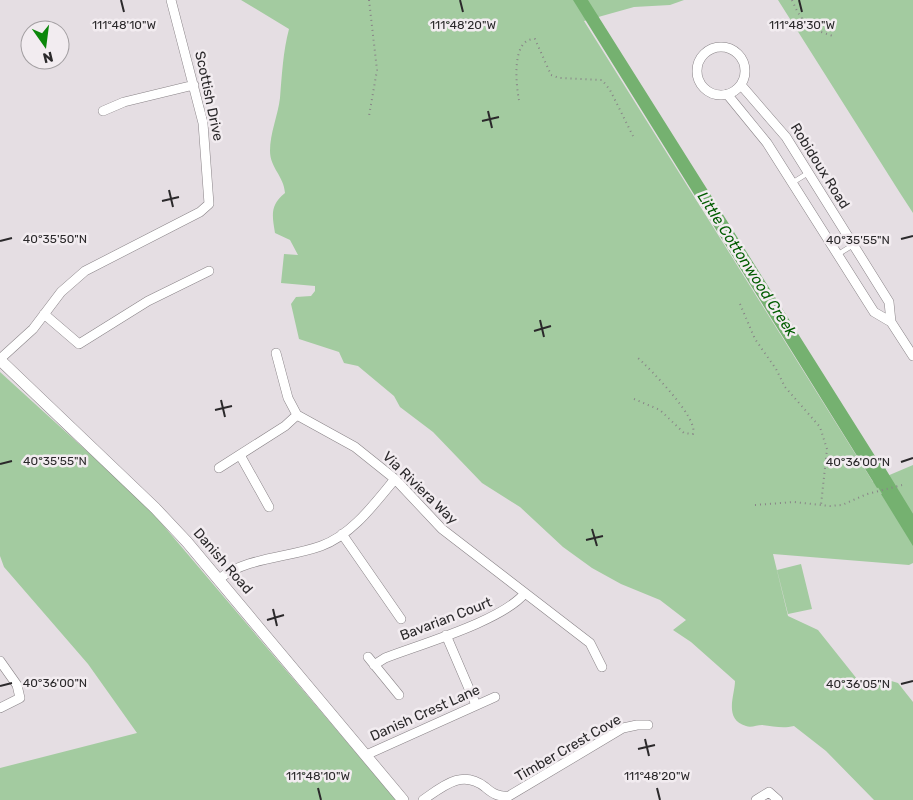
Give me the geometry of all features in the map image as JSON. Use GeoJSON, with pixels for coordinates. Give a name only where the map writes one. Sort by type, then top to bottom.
{"type":"FeatureCollection","features":[{"type":"Feature","properties":{"kind":"street","name":"Scottish Drive"},"geometry":{"type":"LineString","coordinates":[[0,359],[33,329],[61,292],[85,271],[200,212],[209,204],[206,137],[171,0]]}},
{"type":"Feature","properties":{"kind":"street"},"geometry":{"type":"LineString","coordinates":[[716,47],[731,47],[736,51],[744,65],[745,73],[741,85],[727,94],[717,96],[711,93],[697,75],[697,62],[716,47]]}},
{"type":"Feature","properties":{"kind":"street"},"geometry":{"type":"LineString","coordinates":[[103,111],[124,102],[194,85]]}},
{"type":"Feature","properties":{"kind":"street","name":"Robidoux Road"},"geometry":{"type":"LineString","coordinates":[[741,85],[778,126],[808,173],[889,302],[891,322]]}},
{"type":"Feature","properties":{"kind":"street","name":"Robidoux Road"},"geometry":{"type":"LineString","coordinates":[[727,94],[767,144],[874,312],[891,322],[913,356]]}},
{"type":"Feature","properties":{"kind":"street"},"geometry":{"type":"LineString","coordinates":[[44,314],[79,344],[148,301],[210,271]]}},
{"type":"Feature","properties":{"kind":"street"},"geometry":{"type":"LineString","coordinates":[[219,468],[285,426],[297,415],[288,398],[276,352]]}},
{"type":"Feature","properties":{"kind":"street","name":"Danish Road"},"geometry":{"type":"LineString","coordinates":[[0,359],[155,508],[219,579],[403,800]]}},
{"type":"Feature","properties":{"kind":"street","name":"Via Riviera Way"},"geometry":{"type":"LineString","coordinates":[[297,415],[355,447],[395,479],[442,529],[590,643],[602,667]]}},
{"type":"Feature","properties":{"kind":"street"},"geometry":{"type":"LineString","coordinates":[[240,455],[269,507]]}},
{"type":"Feature","properties":{"kind":"street"},"geometry":{"type":"LineString","coordinates":[[219,579],[238,568],[321,546],[342,534],[367,512],[395,479]]}},
{"type":"Feature","properties":{"kind":"street"},"geometry":{"type":"LineString","coordinates":[[342,534],[401,619]]}},
{"type":"Feature","properties":{"kind":"street","name":"Bavarian Court"},"geometry":{"type":"LineString","coordinates":[[374,665],[385,658],[501,612],[519,601],[525,594]]}},
{"type":"Feature","properties":{"kind":"street"},"geometry":{"type":"LineString","coordinates":[[446,635],[476,705]]}},
{"type":"Feature","properties":{"kind":"street"},"geometry":{"type":"LineString","coordinates":[[368,657],[399,695]]}},
{"type":"Feature","properties":{"kind":"street"},"geometry":{"type":"LineString","coordinates":[[0,661],[17,685],[20,698],[0,708]]}},
{"type":"Feature","properties":{"kind":"street","name":"Danish Crest Lane"},"geometry":{"type":"LineString","coordinates":[[366,755],[495,697]]}},
{"type":"Feature","properties":{"kind":"street","name":"Timber Crest Cove"},"geometry":{"type":"LineString","coordinates":[[423,800],[451,781],[461,778],[472,779],[502,797],[509,796],[624,728],[648,725]]}},
{"type":"Feature","properties":{"kind":"street"},"geometry":{"type":"LineString","coordinates":[[756,800],[769,792],[778,800]]}},
{"type":"Feature","properties":{"kind":"lane"},"geometry":{"type":"LineString","coordinates":[[792,183],[808,173]]}},
{"type":"Feature","properties":{"kind":"lane"},"geometry":{"type":"LineString","coordinates":[[837,255],[853,245]]}},
{"type":"Feature","properties":{"kind":"path"},"geometry":{"type":"LineString","coordinates":[[369,0],[377,70],[369,116]]}},
{"type":"Feature","properties":{"kind":"path"},"geometry":{"type":"LineString","coordinates":[[792,0],[805,23],[814,30],[833,36]]}},
{"type":"Feature","properties":{"kind":"path"},"geometry":{"type":"LineString","coordinates":[[519,100],[516,63],[524,42],[528,39],[534,39],[551,74],[559,78],[602,80],[633,136]]}},
{"type":"Feature","properties":{"kind":"path"},"geometry":{"type":"LineString","coordinates":[[740,304],[755,339],[776,369],[785,387],[820,427],[827,450],[821,505]]}},
{"type":"Feature","properties":{"kind":"path"},"geometry":{"type":"LineString","coordinates":[[634,399],[660,410],[684,433],[693,434],[693,426],[670,391],[637,357]]}},
{"type":"Feature","properties":{"kind":"path"},"geometry":{"type":"LineString","coordinates":[[755,506],[794,502],[842,505],[867,494],[902,485]]}},
{"type":"Feature","properties":{"kind":"shaded area"},"geometry":{"type":"Polygon","coordinates":[[[241,0],[684,0],[670,5],[634,7],[584,21],[873,482],[913,465],[913,563],[909,565],[773,554],[788,616],[818,630],[865,689],[877,681],[888,680],[898,683],[913,702],[913,800],[874,800],[826,751],[794,726],[762,725],[750,727],[739,723],[732,712],[735,681],[691,642],[673,630],[686,620],[660,600],[621,584],[592,568],[563,547],[520,507],[482,483],[433,432],[400,407],[394,396],[358,366],[344,363],[339,352],[299,339],[291,304],[296,297],[311,296],[315,291],[315,286],[281,283],[284,254],[298,255],[290,240],[275,233],[273,221],[274,206],[285,193],[272,162],[270,151],[271,138],[278,111],[289,29],[241,0]]]}},
{"type":"Feature","properties":{"kind":"shaded area"},"geometry":{"type":"Polygon","coordinates":[[[778,0],[913,0],[913,213],[900,193],[778,0]]]}},
{"type":"Feature","properties":{"kind":"shaded area"},"geometry":{"type":"Polygon","coordinates":[[[0,372],[146,505],[396,800],[0,800],[0,768],[137,733],[88,664],[4,567],[0,556],[0,372]]]}},
{"type":"Feature","properties":{"kind":"shaded area"},"geometry":{"type":"Polygon","coordinates":[[[801,564],[812,609],[788,614],[777,570],[801,564]]]}},
{"type":"Feature","properties":{"kind":"water"},"geometry":{"type":"Polygon","coordinates":[[[573,0],[588,0],[892,483],[877,488],[573,0]]]}},
{"type":"Feature","properties":{"kind":"water"},"geometry":{"type":"Polygon","coordinates":[[[896,489],[913,518],[913,546],[881,494],[896,489]]]}},
{"type":"Feature","properties":{"kind":"waterway","name":"Little Cottonwood Creek"},"geometry":{"type":"LineString","coordinates":[[875,467],[913,529]]}}]}
